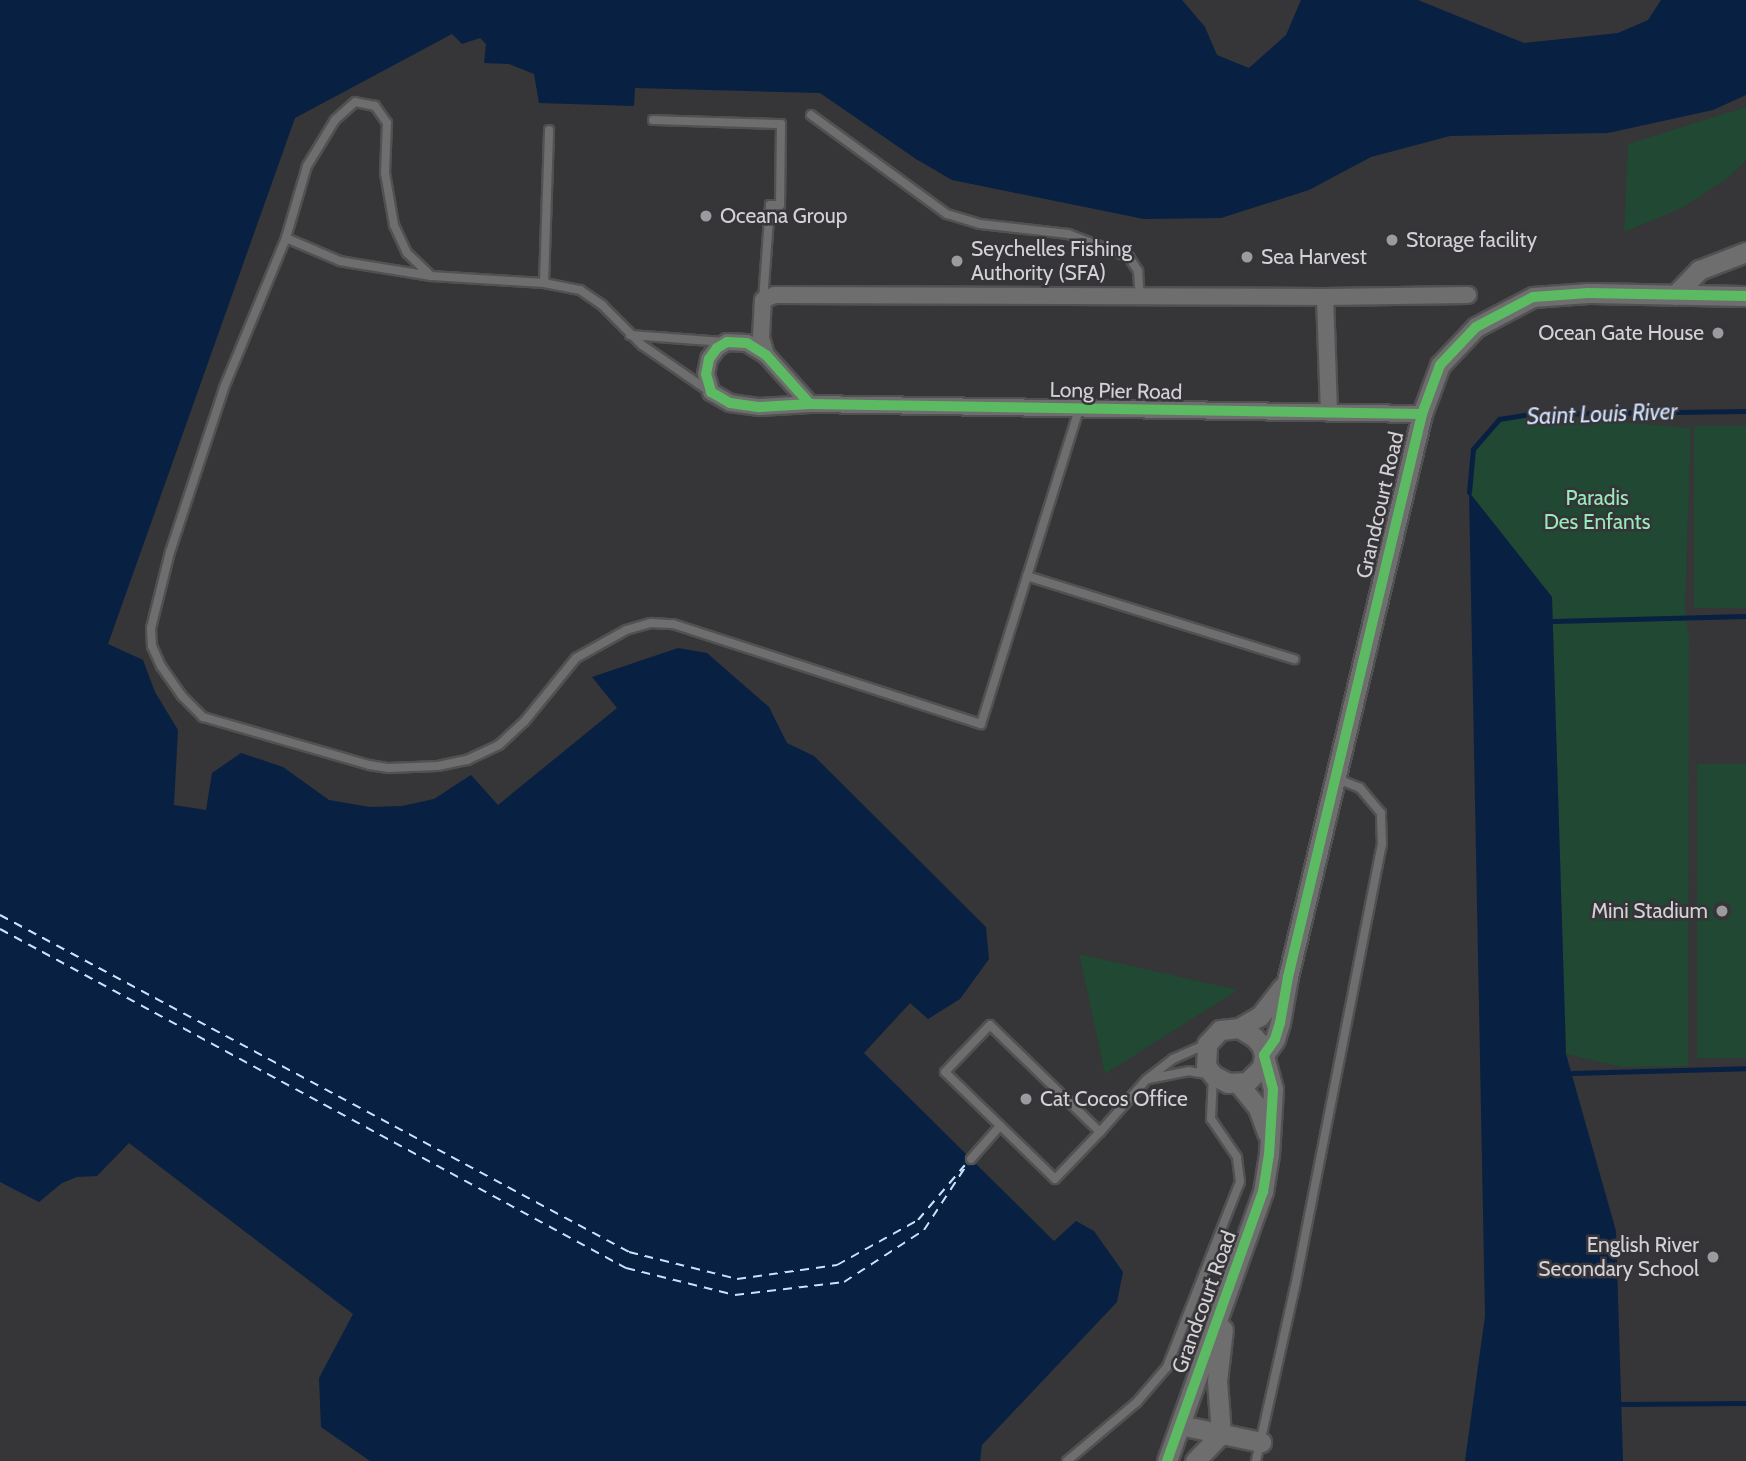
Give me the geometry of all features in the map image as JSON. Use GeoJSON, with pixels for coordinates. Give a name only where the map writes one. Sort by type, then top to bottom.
{"type":"FeatureCollection","features":[{"type":"Feature","properties":{"kind":"street"},"geometry":{"type":"LineString","coordinates":[[1675,295],[1699,270],[1746,252]]}},
{"type":"Feature","properties":{"kind":"street","name":"Grandcourt Road"},"geometry":{"type":"LineString","coordinates":[[1288,977],[1422,414],[1440,365],[1476,327],[1516,304],[1557,294],[1746,296]]}},
{"type":"Feature","properties":{"kind":"street"},"geometry":{"type":"LineString","coordinates":[[766,355],[761,337],[763,300],[775,295],[1468,295]]}},
{"type":"Feature","properties":{"kind":"street"},"geometry":{"type":"LineString","coordinates":[[1325,297],[1329,413]]}},
{"type":"Feature","properties":{"kind":"street"},"geometry":{"type":"LineString","coordinates":[[711,392],[706,374],[709,359],[717,348],[727,342],[747,343],[766,355],[810,404]]}},
{"type":"Feature","properties":{"kind":"street","name":"Long Pier Road"},"geometry":{"type":"LineString","coordinates":[[711,392],[720,399],[743,405],[785,407],[810,404],[1422,414]]}},
{"type":"Feature","properties":{"kind":"street"},"geometry":{"type":"LineString","coordinates":[[1269,1155],[1268,1139],[1253,1099],[1206,1066],[1207,1044],[1220,1030],[1250,1024],[1271,1006],[1288,977]]}},
{"type":"Feature","properties":{"kind":"street"},"geometry":{"type":"LineString","coordinates":[[1226,1080],[1247,1082],[1257,1075],[1264,1055],[1275,1039],[1288,977]]}},
{"type":"Feature","properties":{"kind":"street"},"geometry":{"type":"LineString","coordinates":[[1239,1028],[1254,1037],[1264,1055],[1273,1089],[1269,1155]]}},
{"type":"Feature","properties":{"kind":"street","name":"Grandcourt Road"},"geometry":{"type":"LineString","coordinates":[[1167,1461],[1263,1192],[1269,1155]]}},
{"type":"Feature","properties":{"kind":"street"},"geometry":{"type":"LineString","coordinates":[[1195,1461],[1221,1434],[1217,1381],[1227,1295]]}},
{"type":"Feature","properties":{"kind":"street"},"geometry":{"type":"LineString","coordinates":[[1180,1425],[1221,1434],[1258,1452]]}},
{"type":"Feature","properties":{"kind":"lane"},"geometry":{"type":"LineString","coordinates":[[431,276],[407,253],[400,241],[385,173],[387,123],[382,113],[366,103],[355,102],[346,106],[322,138],[307,166],[286,238],[223,388],[170,552],[151,628],[152,646],[160,666],[187,702],[203,717],[369,765],[389,768],[438,766],[467,760],[499,745],[524,722],[576,658],[626,630],[651,623],[673,624],[981,724],[1079,410]]}},
{"type":"Feature","properties":{"kind":"lane"},"geometry":{"type":"LineString","coordinates":[[811,115],[947,214],[980,224],[1068,234],[1129,257],[1138,271],[1140,297]]}},
{"type":"Feature","properties":{"kind":"lane"},"geometry":{"type":"LineString","coordinates":[[653,120],[781,124],[780,205],[770,205],[763,300]]}},
{"type":"Feature","properties":{"kind":"lane"},"geometry":{"type":"LineString","coordinates":[[544,283],[549,130]]}},
{"type":"Feature","properties":{"kind":"lane"},"geometry":{"type":"LineString","coordinates":[[286,238],[340,261],[431,276],[544,283],[580,290],[593,297],[630,335],[711,392]]}},
{"type":"Feature","properties":{"kind":"lane"},"geometry":{"type":"LineString","coordinates":[[630,335],[727,342]]}},
{"type":"Feature","properties":{"kind":"lane"},"geometry":{"type":"LineString","coordinates":[[1027,576],[1294,659]]}},
{"type":"Feature","properties":{"kind":"lane"},"geometry":{"type":"LineString","coordinates":[[1258,1452],[1295,1287],[1382,845],[1381,813],[1360,788],[1335,778]]}},
{"type":"Feature","properties":{"kind":"lane"},"geometry":{"type":"LineString","coordinates":[[1100,1132],[990,1025],[945,1072],[1055,1179],[1100,1132],[1146,1080],[1173,1059],[1207,1044]]}},
{"type":"Feature","properties":{"kind":"lane"},"geometry":{"type":"LineString","coordinates":[[1146,1080],[1189,1071],[1226,1080]]}},
{"type":"Feature","properties":{"kind":"lane"},"geometry":{"type":"LineString","coordinates":[[1067,1461],[1137,1402],[1167,1367],[1198,1294],[1240,1182],[1237,1157],[1211,1119],[1214,1104],[1226,1080]]}},
{"type":"Feature","properties":{"kind":"lane"},"geometry":{"type":"LineString","coordinates":[[1214,1104],[1226,1080]]}},
{"type":"Feature","properties":{"kind":"lane"},"geometry":{"type":"LineString","coordinates":[[971,1159],[1000,1126]]}},
{"type":"Feature","properties":{"kind":"green space"},"geometry":{"type":"Polygon","coordinates":[[[1746,107],[1746,161],[1725,180],[1682,208],[1624,232],[1628,144],[1746,107]]]}},
{"type":"Feature","properties":{"kind":"green space","name":"Paradis Des Enfants"},"geometry":{"type":"Polygon","coordinates":[[[1531,414],[1691,428],[1685,609],[1689,637],[1688,1066],[1622,1067],[1566,1054],[1552,597],[1469,492],[1473,449],[1499,419],[1531,414]]]}},
{"type":"Feature","properties":{"kind":"green space"},"geometry":{"type":"Polygon","coordinates":[[[1694,426],[1746,426],[1746,608],[1694,608],[1694,426]]]}},
{"type":"Feature","properties":{"kind":"green space","name":"Mini Stadium"},"geometry":{"type":"Polygon","coordinates":[[[1697,764],[1746,764],[1746,1058],[1697,1058],[1697,764]]]}},
{"type":"Feature","properties":{"kind":"green space"},"geometry":{"type":"Polygon","coordinates":[[[1079,954],[1238,990],[1105,1074],[1079,954]]]}},
{"type":"Feature","properties":{"kind":"water"},"geometry":{"type":"Polygon","coordinates":[[[0,0],[1182,0],[1205,27],[1217,55],[1249,68],[1286,35],[1301,0],[1418,0],[1524,43],[1618,33],[1648,20],[1661,0],[1746,0],[1746,95],[1713,110],[1608,133],[1450,136],[1371,157],[1309,190],[1221,218],[1144,219],[952,180],[916,159],[820,93],[635,88],[634,106],[539,103],[534,74],[509,64],[484,63],[486,44],[480,38],[462,44],[452,34],[295,118],[108,644],[143,660],[155,692],[178,730],[174,805],[206,810],[212,773],[241,753],[283,767],[329,800],[370,807],[402,806],[434,799],[471,775],[498,805],[617,708],[592,677],[678,648],[707,653],[769,707],[787,743],[814,756],[986,927],[989,959],[960,999],[928,1019],[910,1003],[864,1053],[1054,1241],[1076,1221],[1094,1231],[1123,1272],[1117,1302],[982,1445],[980,1461],[370,1461],[321,1427],[319,1378],[353,1314],[129,1143],[97,1176],[77,1177],[62,1183],[39,1202],[0,1182],[0,0]]]}},
{"type":"Feature","properties":{"kind":"water"},"geometry":{"type":"Polygon","coordinates":[[[1469,492],[1552,597],[1566,1054],[1616,1231],[1623,1461],[1465,1461],[1485,1316],[1469,492]]]}},
{"type":"Feature","properties":{"kind":"waterway","name":"Saint Louis River"},"geometry":{"type":"LineString","coordinates":[[1469,492],[1473,449],[1499,419],[1531,414],[1746,411]]}},
{"type":"Feature","properties":{"kind":"waterway"},"geometry":{"type":"LineString","coordinates":[[1553,621],[1746,616]]}},
{"type":"Feature","properties":{"kind":"waterway"},"geometry":{"type":"LineString","coordinates":[[1572,1073],[1746,1068]]}},
{"type":"Feature","properties":{"kind":"waterway"},"geometry":{"type":"LineString","coordinates":[[1621,1404],[1746,1403]]}},
{"type":"Feature","properties":{"kind":"ferry route"},"geometry":{"type":"LineString","coordinates":[[0,915],[629,1252],[737,1279],[837,1265],[918,1220],[965,1165]]}},
{"type":"Feature","properties":{"kind":"ferry route"},"geometry":{"type":"LineString","coordinates":[[0,929],[626,1268],[735,1295],[844,1282],[924,1230],[968,1163]]}},
{"type":"Feature","properties":{"kind":"cycle path"},"geometry":{"type":"LineString","coordinates":[[1167,1461],[1263,1192],[1269,1155],[1273,1089],[1264,1055],[1275,1039],[1280,1023],[1288,977],[1422,414],[1440,365],[1476,327],[1533,297],[1588,293],[1746,296]]}},
{"type":"Feature","properties":{"kind":"cycle path"},"geometry":{"type":"LineString","coordinates":[[810,404],[766,355],[747,343],[727,342],[717,348],[709,359],[706,374],[711,392],[730,403],[760,407],[810,404],[1422,414]]}},
{"type":"Feature","properties":{"kind":"place","name":"Oceana Group"},"geometry":{"type":"Point","coordinates":[706,216]}},
{"type":"Feature","properties":{"kind":"place","name":"Storage facility"},"geometry":{"type":"Point","coordinates":[1392,240]}},
{"type":"Feature","properties":{"kind":"place","name":"Sea Harvest"},"geometry":{"type":"Point","coordinates":[1247,257]}},
{"type":"Feature","properties":{"kind":"place","name":"Seychelles Fishing Authority (SFA)"},"geometry":{"type":"Point","coordinates":[957,261]}},
{"type":"Feature","properties":{"kind":"place","name":"Ocean Gate House"},"geometry":{"type":"Point","coordinates":[1718,333]}},
{"type":"Feature","properties":{"kind":"place","name":"Mini Stadium"},"geometry":{"type":"Point","coordinates":[1722,911]}},
{"type":"Feature","properties":{"kind":"place","name":"Cat Cocos Office"},"geometry":{"type":"Point","coordinates":[1026,1099]}},
{"type":"Feature","properties":{"kind":"place","name":"English River Secondary School"},"geometry":{"type":"Point","coordinates":[1713,1257]}}]}
